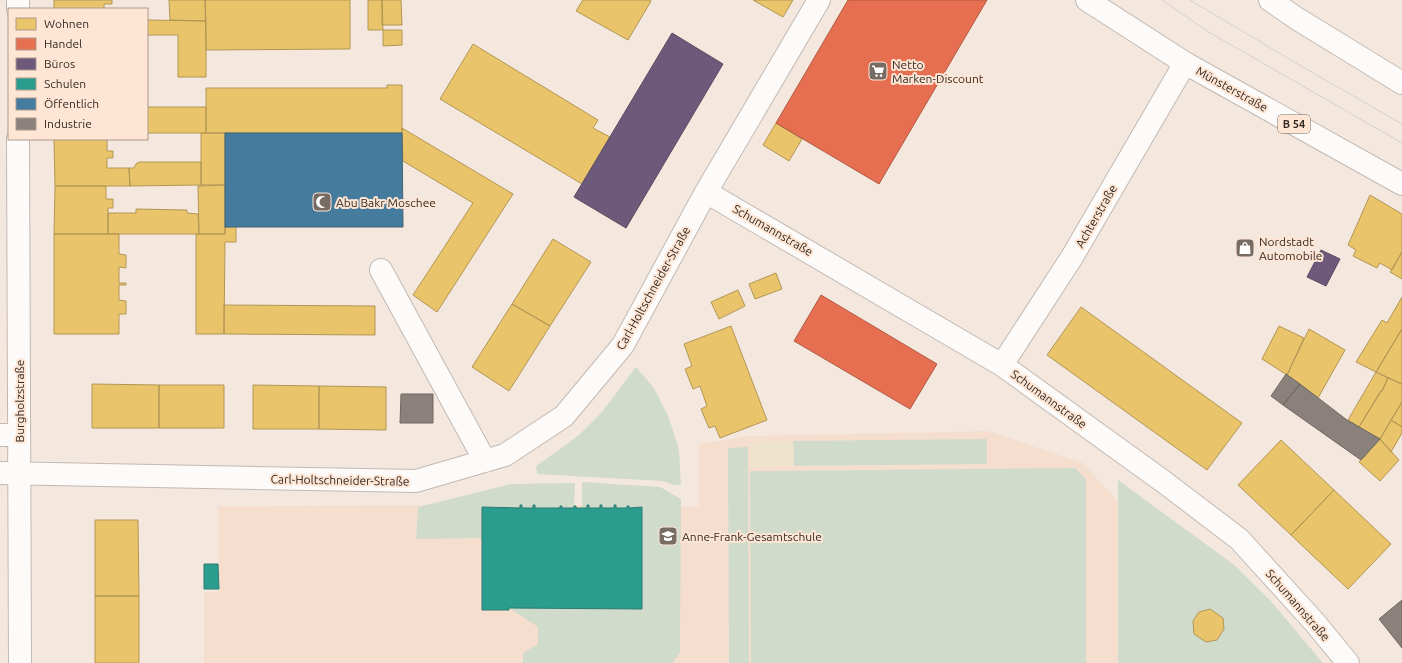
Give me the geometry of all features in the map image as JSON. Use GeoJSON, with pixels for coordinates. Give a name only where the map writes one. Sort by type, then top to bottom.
{"type":"FeatureCollection","features":[{"type":"Feature","properties":{"kind":"street","name":"Carl-Holtschneider-Straße"},"geometry":{"type":"LineString","coordinates":[[10,474],[416,481],[504,455],[564,416],[623,345],[706,192],[820,0]]}},
{"type":"Feature","properties":{"kind":"street","name":"Münsterstraße"},"geometry":{"type":"LineString","coordinates":[[1087,0],[1186,63],[1402,184]]}},
{"type":"Feature","properties":{"kind":"street"},"geometry":{"type":"LineString","coordinates":[[1270,0],[1402,84]]}},
{"type":"Feature","properties":{"kind":"street","name":"Achterstraße"},"geometry":{"type":"LineString","coordinates":[[1002,365],[1072,257],[1186,63]]}},
{"type":"Feature","properties":{"kind":"street","name":"Burgholzstraße"},"geometry":{"type":"LineString","coordinates":[[18,140],[10,474],[20,663]]}},
{"type":"Feature","properties":{"kind":"street","name":"Schumannstraße"},"geometry":{"type":"LineString","coordinates":[[706,192],[1002,365],[1164,482],[1239,539],[1316,624],[1348,663]]}},
{"type":"Feature","properties":{"kind":"street"},"geometry":{"type":"LineString","coordinates":[[381,270],[485,461]]}},
{"type":"Feature","properties":{"kind":"shaded area","name":"Anne-Frank-Gesamtschule"},"geometry":{"type":"Polygon","coordinates":[[[988,431],[1083,463],[1118,501],[1118,663],[204,663],[204,592],[218,592],[219,589],[218,506],[614,505],[699,507],[699,444],[750,436],[988,431]]]}},
{"type":"Feature","properties":{"kind":"green space"},"geometry":{"type":"Polygon","coordinates":[[[636,367],[654,388],[669,418],[679,450],[681,485],[674,485],[662,481],[537,474],[536,466],[578,436],[602,412],[636,367]]]}},
{"type":"Feature","properties":{"kind":"green space"},"geometry":{"type":"Polygon","coordinates":[[[987,439],[987,464],[794,466],[793,441],[987,439]]]}},
{"type":"Feature","properties":{"kind":"green space"},"geometry":{"type":"Polygon","coordinates":[[[748,447],[749,663],[729,663],[728,448],[748,447]]]}},
{"type":"Feature","properties":{"kind":"green space"},"geometry":{"type":"Polygon","coordinates":[[[1075,468],[1086,479],[1086,663],[751,663],[750,471],[1075,468]]]}},
{"type":"Feature","properties":{"kind":"green space"},"geometry":{"type":"Polygon","coordinates":[[[1118,480],[1233,564],[1270,600],[1323,663],[1118,663],[1118,480]]]}},
{"type":"Feature","properties":{"kind":"green space"},"geometry":{"type":"Polygon","coordinates":[[[582,482],[660,487],[681,499],[680,653],[672,663],[523,663],[523,653],[538,644],[538,627],[509,608],[642,609],[642,507],[629,508],[629,506],[627,506],[627,508],[616,508],[614,505],[614,508],[602,508],[601,505],[600,508],[589,508],[587,505],[587,508],[582,508],[582,482]]]}},
{"type":"Feature","properties":{"kind":"green space"},"geometry":{"type":"Polygon","coordinates":[[[575,483],[574,508],[562,508],[562,506],[560,506],[560,508],[535,508],[535,505],[533,508],[522,508],[522,505],[520,508],[482,507],[482,538],[416,539],[418,507],[511,484],[575,483]]]}},
{"type":"Feature","properties":{"kind":"sand"},"geometry":{"type":"Polygon","coordinates":[[[793,441],[794,466],[751,467],[750,442],[793,441]]]}},
{"type":"Feature","properties":{"kind":"building: Wohnen"},"geometry":{"type":"Polygon","coordinates":[[[54,0],[112,0],[112,4],[104,4],[104,8],[54,8],[54,0]]]}},
{"type":"Feature","properties":{"kind":"building: Wohnen"},"geometry":{"type":"Polygon","coordinates":[[[169,0],[205,0],[206,21],[170,20],[169,0]]]}},
{"type":"Feature","properties":{"kind":"building: Wohnen"},"geometry":{"type":"Polygon","coordinates":[[[205,0],[350,0],[350,49],[206,50],[205,0]]]}},
{"type":"Feature","properties":{"kind":"building: Wohnen"},"geometry":{"type":"Polygon","coordinates":[[[368,0],[382,0],[383,30],[368,30],[368,0]]]}},
{"type":"Feature","properties":{"kind":"building: Wohnen"},"geometry":{"type":"Polygon","coordinates":[[[382,0],[401,0],[402,25],[382,25],[382,0]]]}},
{"type":"Feature","properties":{"kind":"building: Wohnen"},"geometry":{"type":"Polygon","coordinates":[[[583,0],[651,1],[628,40],[576,11],[583,0]]]}},
{"type":"Feature","properties":{"kind":"building: Wohnen"},"geometry":{"type":"Polygon","coordinates":[[[753,0],[793,0],[783,17],[753,0]]]}},
{"type":"Feature","properties":{"kind":"building: Wohnen"},"geometry":{"type":"Polygon","coordinates":[[[148,20],[206,21],[206,77],[178,77],[178,35],[148,35],[148,20]]]}},
{"type":"Feature","properties":{"kind":"building: Wohnen"},"geometry":{"type":"Polygon","coordinates":[[[383,30],[402,30],[402,45],[383,46],[383,30]]]}},
{"type":"Feature","properties":{"kind":"building: Wohnen"},"geometry":{"type":"Polygon","coordinates":[[[473,44],[598,120],[593,128],[610,137],[582,184],[440,99],[473,44]]]}},
{"type":"Feature","properties":{"kind":"building: Wohnen"},"geometry":{"type":"Polygon","coordinates":[[[387,85],[402,85],[402,133],[206,133],[206,88],[387,88],[387,85]]]}},
{"type":"Feature","properties":{"kind":"building: Wohnen"},"geometry":{"type":"Polygon","coordinates":[[[148,107],[206,107],[206,133],[148,133],[148,107]]]}},
{"type":"Feature","properties":{"kind":"building: Wohnen"},"geometry":{"type":"Polygon","coordinates":[[[776,123],[802,139],[789,161],[763,145],[776,123]]]}},
{"type":"Feature","properties":{"kind":"building: Wohnen"},"geometry":{"type":"Polygon","coordinates":[[[402,128],[513,194],[437,312],[413,295],[473,203],[403,161],[402,128]]]}},
{"type":"Feature","properties":{"kind":"building: Wohnen"},"geometry":{"type":"Polygon","coordinates":[[[201,133],[225,133],[225,185],[201,185],[201,133]]]}},
{"type":"Feature","properties":{"kind":"building: Wohnen"},"geometry":{"type":"Polygon","coordinates":[[[54,140],[107,140],[107,151],[113,151],[113,158],[107,158],[107,168],[129,168],[130,186],[55,186],[54,140]]]}},
{"type":"Feature","properties":{"kind":"building: Wohnen"},"geometry":{"type":"Polygon","coordinates":[[[139,162],[201,162],[201,185],[130,186],[129,168],[134,168],[139,162]]]}},
{"type":"Feature","properties":{"kind":"building: Wohnen"},"geometry":{"type":"Polygon","coordinates":[[[225,185],[225,234],[199,234],[198,186],[225,185]]]}},
{"type":"Feature","properties":{"kind":"building: Wohnen"},"geometry":{"type":"Polygon","coordinates":[[[55,186],[106,186],[106,199],[113,199],[113,208],[108,208],[108,234],[54,234],[55,186]]]}},
{"type":"Feature","properties":{"kind":"building: Wohnen"},"geometry":{"type":"Polygon","coordinates":[[[1370,195],[1402,214],[1402,252],[1392,270],[1380,263],[1377,268],[1353,256],[1356,250],[1348,245],[1370,195]]]}},
{"type":"Feature","properties":{"kind":"building: Wohnen"},"geometry":{"type":"Polygon","coordinates":[[[136,209],[187,210],[187,213],[198,214],[199,234],[108,234],[108,213],[136,213],[136,209]]]}},
{"type":"Feature","properties":{"kind":"building: Wohnen"},"geometry":{"type":"Polygon","coordinates":[[[236,226],[236,242],[225,242],[224,334],[196,334],[196,234],[225,234],[225,227],[236,226]]]}},
{"type":"Feature","properties":{"kind":"building: Wohnen"},"geometry":{"type":"Polygon","coordinates":[[[54,234],[119,234],[119,254],[126,255],[126,268],[119,267],[119,283],[126,283],[126,285],[119,285],[119,300],[126,301],[126,314],[119,314],[119,334],[54,334],[54,234]]]}},
{"type":"Feature","properties":{"kind":"building: Wohnen"},"geometry":{"type":"Polygon","coordinates":[[[553,239],[591,262],[550,326],[512,304],[553,239]]]}},
{"type":"Feature","properties":{"kind":"building: Wohnen"},"geometry":{"type":"Polygon","coordinates":[[[1402,252],[1402,279],[1390,272],[1402,252]]]}},
{"type":"Feature","properties":{"kind":"building: Wohnen"},"geometry":{"type":"Polygon","coordinates":[[[776,273],[782,289],[755,299],[749,284],[776,273]]]}},
{"type":"Feature","properties":{"kind":"building: Wohnen"},"geometry":{"type":"Polygon","coordinates":[[[738,290],[745,306],[719,319],[711,302],[738,290]]]}},
{"type":"Feature","properties":{"kind":"building: Wohnen"},"geometry":{"type":"Polygon","coordinates":[[[1402,297],[1402,329],[1376,372],[1356,362],[1382,320],[1387,323],[1402,297]]]}},
{"type":"Feature","properties":{"kind":"building: Wohnen"},"geometry":{"type":"Polygon","coordinates":[[[512,304],[550,326],[509,391],[472,367],[512,304]]]}},
{"type":"Feature","properties":{"kind":"building: Wohnen"},"geometry":{"type":"Polygon","coordinates":[[[224,305],[375,306],[375,335],[224,334],[224,305]]]}},
{"type":"Feature","properties":{"kind":"building: Wohnen"},"geometry":{"type":"Polygon","coordinates":[[[1081,307],[1242,423],[1207,470],[1047,355],[1081,307]]]}},
{"type":"Feature","properties":{"kind":"building: Wohnen"},"geometry":{"type":"Polygon","coordinates":[[[731,326],[767,420],[720,438],[715,426],[709,428],[701,409],[707,406],[700,386],[693,389],[685,369],[692,366],[684,344],[731,326]]]}},
{"type":"Feature","properties":{"kind":"building: Wohnen"},"geometry":{"type":"Polygon","coordinates":[[[1279,326],[1304,338],[1287,375],[1262,359],[1279,326]]]}},
{"type":"Feature","properties":{"kind":"building: Wohnen"},"geometry":{"type":"Polygon","coordinates":[[[1309,329],[1345,350],[1318,398],[1287,375],[1309,329]]]}},
{"type":"Feature","properties":{"kind":"building: Wohnen"},"geometry":{"type":"Polygon","coordinates":[[[1402,329],[1402,384],[1376,372],[1402,329]]]}},
{"type":"Feature","properties":{"kind":"building: Wohnen"},"geometry":{"type":"Polygon","coordinates":[[[1376,372],[1388,378],[1382,391],[1359,427],[1348,420],[1376,372]]]}},
{"type":"Feature","properties":{"kind":"building: Wohnen"},"geometry":{"type":"Polygon","coordinates":[[[1388,378],[1402,384],[1402,402],[1380,439],[1359,427],[1382,391],[1388,378]]]}},
{"type":"Feature","properties":{"kind":"building: Wohnen"},"geometry":{"type":"Polygon","coordinates":[[[92,384],[159,385],[159,428],[92,428],[92,384]]]}},
{"type":"Feature","properties":{"kind":"building: Wohnen"},"geometry":{"type":"Polygon","coordinates":[[[159,385],[224,385],[224,428],[159,428],[159,385]]]}},
{"type":"Feature","properties":{"kind":"building: Wohnen"},"geometry":{"type":"Polygon","coordinates":[[[253,385],[319,386],[319,429],[253,429],[253,385]]]}},
{"type":"Feature","properties":{"kind":"building: Wohnen"},"geometry":{"type":"Polygon","coordinates":[[[319,386],[386,387],[386,430],[319,429],[319,386]]]}},
{"type":"Feature","properties":{"kind":"building: Wohnen"},"geometry":{"type":"Polygon","coordinates":[[[1402,402],[1402,427],[1391,420],[1402,402]]]}},
{"type":"Feature","properties":{"kind":"building: Wohnen"},"geometry":{"type":"Polygon","coordinates":[[[1391,420],[1402,427],[1402,433],[1391,452],[1380,439],[1391,420]]]}},
{"type":"Feature","properties":{"kind":"building: Wohnen"},"geometry":{"type":"Polygon","coordinates":[[[1380,439],[1399,460],[1380,481],[1359,462],[1380,439]]]}},
{"type":"Feature","properties":{"kind":"building: Wohnen"},"geometry":{"type":"Polygon","coordinates":[[[1281,440],[1334,490],[1291,535],[1238,485],[1281,440]]]}},
{"type":"Feature","properties":{"kind":"building: Wohnen"},"geometry":{"type":"Polygon","coordinates":[[[1334,490],[1391,544],[1348,589],[1291,535],[1334,490]]]}},
{"type":"Feature","properties":{"kind":"building: Wohnen"},"geometry":{"type":"Polygon","coordinates":[[[95,520],[138,520],[139,596],[95,596],[95,520]]]}},
{"type":"Feature","properties":{"kind":"building: Wohnen"},"geometry":{"type":"Polygon","coordinates":[[[95,596],[139,596],[139,663],[95,663],[95,596]]]}},
{"type":"Feature","properties":{"kind":"building: Wohnen"},"geometry":{"type":"Polygon","coordinates":[[[1210,609],[1223,618],[1224,629],[1217,640],[1206,642],[1194,634],[1193,621],[1199,612],[1210,609]]]}},
{"type":"Feature","properties":{"kind":"building: Handel"},"geometry":{"type":"Polygon","coordinates":[[[848,0],[987,0],[879,184],[776,123],[848,0]]]}},
{"type":"Feature","properties":{"kind":"building: Handel"},"geometry":{"type":"Polygon","coordinates":[[[821,295],[937,364],[910,409],[794,341],[821,295]]]}},
{"type":"Feature","properties":{"kind":"building: Büros"},"geometry":{"type":"Polygon","coordinates":[[[672,33],[723,64],[626,228],[574,197],[672,33]]]}},
{"type":"Feature","properties":{"kind":"building: Büros"},"geometry":{"type":"Polygon","coordinates":[[[1321,250],[1340,259],[1326,286],[1307,277],[1321,250]]]}},
{"type":"Feature","properties":{"kind":"building: Schulen"},"geometry":{"type":"Polygon","coordinates":[[[520,505],[522,505],[522,508],[533,508],[533,505],[535,505],[535,508],[560,508],[560,506],[562,506],[562,508],[574,508],[574,506],[576,506],[576,508],[587,508],[587,505],[589,505],[589,508],[600,508],[600,505],[602,505],[602,508],[614,508],[614,505],[616,505],[616,508],[627,508],[627,506],[629,506],[629,508],[642,507],[642,609],[509,608],[509,610],[482,610],[482,507],[520,508],[520,505]]]}},
{"type":"Feature","properties":{"kind":"building: Schulen"},"geometry":{"type":"Polygon","coordinates":[[[204,564],[218,564],[219,589],[204,589],[204,564]]]}},
{"type":"Feature","properties":{"kind":"building: Öffentlich"},"geometry":{"type":"Polygon","coordinates":[[[225,133],[402,133],[403,227],[225,227],[225,133]]]}},
{"type":"Feature","properties":{"kind":"building: Industrie"},"geometry":{"type":"Polygon","coordinates":[[[1286,374],[1300,384],[1283,405],[1271,396],[1286,374]]]}},
{"type":"Feature","properties":{"kind":"building: Industrie"},"geometry":{"type":"Polygon","coordinates":[[[1300,384],[1347,420],[1380,439],[1361,460],[1283,405],[1300,384]]]}},
{"type":"Feature","properties":{"kind":"building: Industrie"},"geometry":{"type":"Polygon","coordinates":[[[401,394],[433,394],[433,423],[400,423],[401,394]]]}},
{"type":"Feature","properties":{"kind":"building: Industrie"},"geometry":{"type":"Polygon","coordinates":[[[1402,600],[1402,648],[1379,619],[1402,600]]]}},
{"type":"Feature","properties":{"kind":"tram line"},"geometry":{"type":"LineString","coordinates":[[1162,0],[1207,31],[1402,143]]}},
{"type":"Feature","properties":{"kind":"tram line"},"geometry":{"type":"LineString","coordinates":[[1190,0],[1402,124]]}},
{"type":"Feature","properties":{"kind":"place","name":"Netto Marken-Discount"},"geometry":{"type":"Point","coordinates":[878,71]}},
{"type":"Feature","properties":{"kind":"place","name":"Abu Bakr Moschee"},"geometry":{"type":"Point","coordinates":[322,202]}},
{"type":"Feature","properties":{"kind":"place","name":"Nordstadt Automobile"},"geometry":{"type":"Point","coordinates":[1245,248]}},
{"type":"Feature","properties":{"kind":"place","name":"Anne-Frank-Gesamtschule"},"geometry":{"type":"Point","coordinates":[668,536]}}]}
